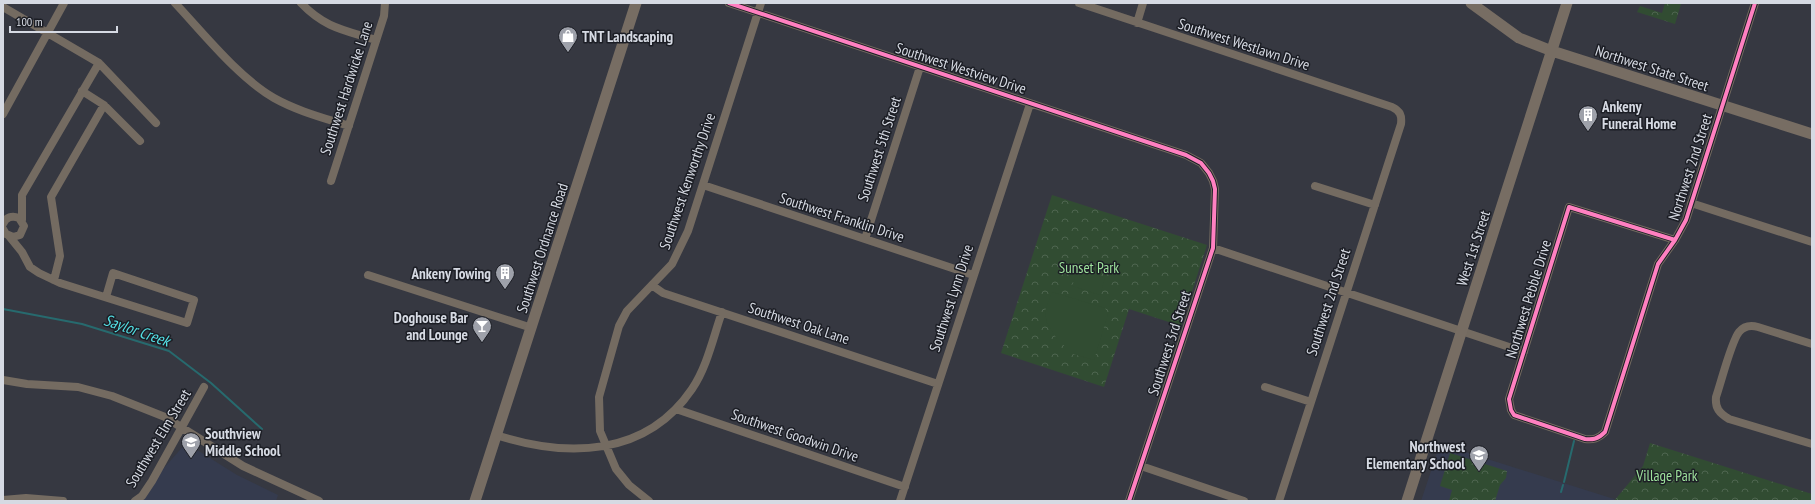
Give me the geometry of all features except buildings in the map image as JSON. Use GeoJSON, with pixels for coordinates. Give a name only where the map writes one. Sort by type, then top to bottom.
{"type":"FeatureCollection","features":[{"type":"Feature","properties":{"kind":"main road","name":"Southwest Ordnance Road"},"geometry":{"type":"LineString","coordinates":[[475,501],[636,3]]}},
{"type":"Feature","properties":{"kind":"main road","name":"Northwest State Street"},"geometry":{"type":"LineString","coordinates":[[1471,3],[1519,38],[1552,51],[1812,134]]}},
{"type":"Feature","properties":{"kind":"main road","name":"West 1st Street"},"geometry":{"type":"LineString","coordinates":[[1407,501],[1567,3]]}},
{"type":"Feature","properties":{"kind":"street"},"geometry":{"type":"LineString","coordinates":[[3,114],[64,3]]}},
{"type":"Feature","properties":{"kind":"street"},"geometry":{"type":"LineString","coordinates":[[175,3],[242,73],[274,98],[299,109],[349,126]]}},
{"type":"Feature","properties":{"kind":"street"},"geometry":{"type":"LineString","coordinates":[[301,3],[314,16],[328,25],[376,40]]}},
{"type":"Feature","properties":{"kind":"street","name":"Southwest Hardwicke Lane"},"geometry":{"type":"LineString","coordinates":[[331,181],[384,16],[385,3]]}},
{"type":"Feature","properties":{"kind":"street","name":"Southwest Westview Drive"},"geometry":{"type":"LineString","coordinates":[[729,3],[1186,155],[1201,163],[1210,173],[1215,189]]}},
{"type":"Feature","properties":{"kind":"street","name":"Southwest Kenworthy Drive"},"geometry":{"type":"LineString","coordinates":[[649,501],[629,485],[616,469],[605,446],[600,431],[598,413],[602,382],[619,326],[627,312],[638,299],[653,286],[672,264],[680,251],[703,185],[761,3]]}},
{"type":"Feature","properties":{"kind":"street","name":"Southwest Westlawn Drive"},"geometry":{"type":"LineString","coordinates":[[1079,3],[1392,107],[1399,112]]}},
{"type":"Feature","properties":{"kind":"street"},"geometry":{"type":"LineString","coordinates":[[1137,23],[1143,3]]}},
{"type":"Feature","properties":{"kind":"street","name":"Northwest 2nd Street"},"geometry":{"type":"LineString","coordinates":[[1509,399],[1510,410],[1514,415],[1585,439],[1592,440],[1600,437],[1605,432],[1658,264],[1684,224],[1755,3]]}},
{"type":"Feature","properties":{"kind":"street"},"geometry":{"type":"LineString","coordinates":[[3,7],[99,63],[156,123]]}},
{"type":"Feature","properties":{"kind":"street"},"geometry":{"type":"LineString","coordinates":[[22,252],[22,232],[24,226],[22,220],[22,195],[99,63]]}},
{"type":"Feature","properties":{"kind":"street","name":"Southwest 5th Street"},"geometry":{"type":"LineString","coordinates":[[865,239],[920,67]]}},
{"type":"Feature","properties":{"kind":"street"},"geometry":{"type":"LineString","coordinates":[[82,92],[104,106],[140,141]]}},
{"type":"Feature","properties":{"kind":"street","name":"Southwest Lynn Drive"},"geometry":{"type":"LineString","coordinates":[[900,501],[1030,104]]}},
{"type":"Feature","properties":{"kind":"street"},"geometry":{"type":"LineString","coordinates":[[54,280],[60,256],[51,198],[104,106]]}},
{"type":"Feature","properties":{"kind":"street","name":"Southwest 2nd Street"},"geometry":{"type":"LineString","coordinates":[[1279,501],[1401,124],[1401,116],[1399,112]]}},
{"type":"Feature","properties":{"kind":"street","name":"Southwest Franklin Drive"},"geometry":{"type":"LineString","coordinates":[[703,185],[973,275]]}},
{"type":"Feature","properties":{"kind":"street"},"geometry":{"type":"LineString","coordinates":[[1315,186],[1375,205]]}},
{"type":"Feature","properties":{"kind":"street","name":"Southwest 3rd Street"},"geometry":{"type":"LineString","coordinates":[[1129,501],[1213,248],[1215,189]]}},
{"type":"Feature","properties":{"kind":"street"},"geometry":{"type":"LineString","coordinates":[[1691,203],[1812,242]]}},
{"type":"Feature","properties":{"kind":"street"},"geometry":{"type":"LineString","coordinates":[[5,226],[21,204]]}},
{"type":"Feature","properties":{"kind":"street","name":"Northwest Pebble Drive"},"geometry":{"type":"LineString","coordinates":[[1509,399],[1569,207],[1675,240]]}},
{"type":"Feature","properties":{"kind":"street"},"geometry":{"type":"LineString","coordinates":[[5,226],[16,216],[22,220]]}},
{"type":"Feature","properties":{"kind":"street"},"geometry":{"type":"LineString","coordinates":[[5,226],[16,237],[22,232]]}},
{"type":"Feature","properties":{"kind":"street"},"geometry":{"type":"LineString","coordinates":[[5,226],[30,267],[54,280],[106,297],[187,323],[194,300],[113,273],[106,297]]}},
{"type":"Feature","properties":{"kind":"street"},"geometry":{"type":"LineString","coordinates":[[1213,248],[1524,352]]}},
{"type":"Feature","properties":{"kind":"street"},"geometry":{"type":"LineString","coordinates":[[368,275],[532,328]]}},
{"type":"Feature","properties":{"kind":"street","name":"Southwest Oak Lane"},"geometry":{"type":"LineString","coordinates":[[653,286],[663,293],[938,384]]}},
{"type":"Feature","properties":{"kind":"street"},"geometry":{"type":"LineString","coordinates":[[496,435],[520,443],[577,450],[605,446],[630,440],[642,434],[654,427],[676,409],[692,389],[698,378],[722,312]]}},
{"type":"Feature","properties":{"kind":"street"},"geometry":{"type":"LineString","coordinates":[[1812,344],[1751,326],[1744,328],[1736,337],[1715,404],[1718,410],[1729,419],[1812,444]]}},
{"type":"Feature","properties":{"kind":"street"},"geometry":{"type":"LineString","coordinates":[[3,380],[27,384],[78,387],[112,396],[165,417],[243,466],[319,501]]}},
{"type":"Feature","properties":{"kind":"street","name":"Southwest Elm Street"},"geometry":{"type":"LineString","coordinates":[[136,501],[142,496],[152,480],[204,387]]}},
{"type":"Feature","properties":{"kind":"street"},"geometry":{"type":"LineString","coordinates":[[1265,387],[1311,402]]}},
{"type":"Feature","properties":{"kind":"street","name":"Southwest Goodwin Drive"},"geometry":{"type":"LineString","coordinates":[[676,409],[905,487]]}},
{"type":"Feature","properties":{"kind":"street"},"geometry":{"type":"LineString","coordinates":[[1141,466],[1244,501]]}},
{"type":"Feature","properties":{"kind":"street"},"geometry":{"type":"LineString","coordinates":[[3,500],[26,498],[63,501]]}},
{"type":"Feature","properties":{"kind":"shaded area","name":"Southview Middle School"},"geometry":{"type":"Polygon","coordinates":[[[186,443],[237,475],[278,495],[276,501],[135,501],[186,443]]]}},
{"type":"Feature","properties":{"kind":"shaded area","name":"Northwest Elementary School"},"geometry":{"type":"Polygon","coordinates":[[[1440,444],[1614,499],[1614,501],[1421,501],[1440,444]]]}},
{"type":"Feature","properties":{"kind":"green space"},"geometry":{"type":"Polygon","coordinates":[[[1665,3],[1681,4],[1675,24],[1637,12],[1640,6],[1662,13],[1665,3]]]}},
{"type":"Feature","properties":{"kind":"green space","name":"Sunset Park"},"geometry":{"type":"Polygon","coordinates":[[[1052,195],[1207,245],[1181,326],[1129,309],[1104,387],[1001,353],[1052,195]]]}},
{"type":"Feature","properties":{"kind":"green space"},"geometry":{"type":"Polygon","coordinates":[[[1078,269],[1105,278],[1100,295],[1072,286],[1078,269]]]}},
{"type":"Feature","properties":{"kind":"green space"},"geometry":{"type":"Polygon","coordinates":[[[1052,292],[1105,308],[1108,314],[1094,360],[1073,354],[1057,339],[1047,323],[1045,311],[1052,292]]]}},
{"type":"Feature","properties":{"kind":"green space","name":"Village Park"},"geometry":{"type":"Polygon","coordinates":[[[1650,443],[1812,494],[1812,501],[1614,501],[1643,466],[1650,443]]]}},
{"type":"Feature","properties":{"kind":"green space"},"geometry":{"type":"Polygon","coordinates":[[[1450,453],[1507,471],[1506,478],[1500,485],[1495,501],[1449,501],[1452,490],[1440,486],[1450,453]]]}},
{"type":"Feature","properties":{"kind":"waterway","name":"Saylor Creek"},"geometry":{"type":"LineString","coordinates":[[3,309],[82,324],[169,351],[211,383],[262,429]]}},
{"type":"Feature","properties":{"kind":"waterway"},"geometry":{"type":"LineString","coordinates":[[1564,482],[1574,441]]}},
{"type":"Feature","properties":{"kind":"waterway"},"geometry":{"type":"LineString","coordinates":[[1561,492],[1563,485]]}},
{"type":"Feature","properties":{"kind":"cycle path"},"geometry":{"type":"LineString","coordinates":[[729,3],[1186,155],[1201,163],[1209,173],[1215,189],[1213,248],[1129,501]]}},
{"type":"Feature","properties":{"kind":"cycle path"},"geometry":{"type":"LineString","coordinates":[[1675,240],[1569,207],[1509,399],[1511,410],[1514,415],[1585,439],[1595,438],[1605,432],[1658,264],[1675,240],[1686,220],[1755,3]]}},
{"type":"Feature","properties":{"kind":"place","name":"TNT Landscaping"},"geometry":{"type":"Point","coordinates":[568,53]}},
{"type":"Feature","properties":{"kind":"place","name":"Ankeny Funeral Home"},"geometry":{"type":"Point","coordinates":[1588,132]}},
{"type":"Feature","properties":{"kind":"place","name":"Ankeny Towing"},"geometry":{"type":"Point","coordinates":[505,290]}},
{"type":"Feature","properties":{"kind":"place","name":"Doghouse Bar and Lounge"},"geometry":{"type":"Point","coordinates":[482,343]}},
{"type":"Feature","properties":{"kind":"place","name":"Southview Middle School"},"geometry":{"type":"Point","coordinates":[191,459]}},
{"type":"Feature","properties":{"kind":"place","name":"Northwest Elementary School"},"geometry":{"type":"Point","coordinates":[1479,472]}}]}
